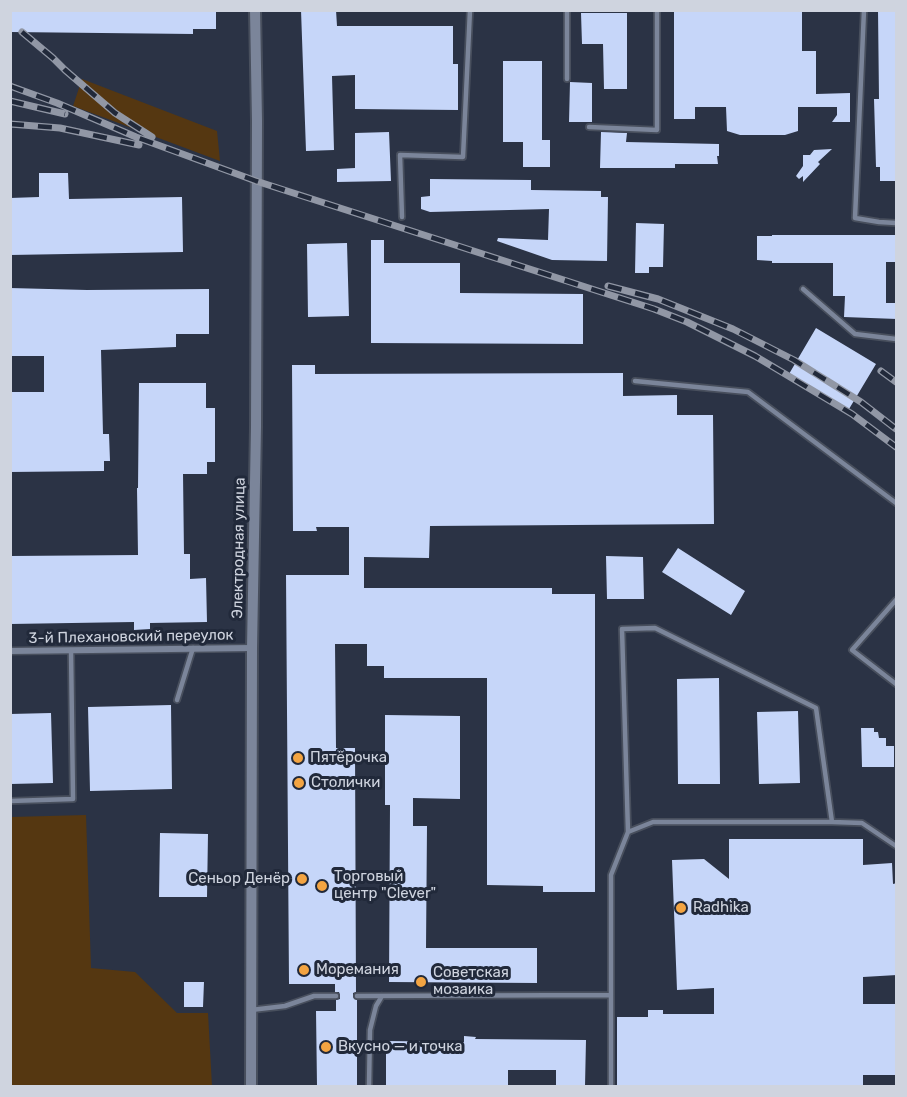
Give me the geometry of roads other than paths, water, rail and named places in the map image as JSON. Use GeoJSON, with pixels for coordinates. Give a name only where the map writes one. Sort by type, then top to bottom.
{"type":"FeatureCollection","features":[{"type":"Feature","properties":{"kind":"street","name":"Электродная улица"},"geometry":{"type":"LineString","coordinates":[[251,1086],[252,648],[256,427],[255,10]]}},
{"type":"Feature","properties":{"kind":"street","name":"3-й Плехановский переулок"},"geometry":{"type":"LineString","coordinates":[[10,651],[252,648]]}},
{"type":"Feature","properties":{"kind":"lane"},"geometry":{"type":"LineString","coordinates":[[402,217],[400,154],[463,157],[470,10]]}},
{"type":"Feature","properties":{"kind":"lane"},"geometry":{"type":"LineString","coordinates":[[567,10],[567,79]]}},
{"type":"Feature","properties":{"kind":"lane"},"geometry":{"type":"LineString","coordinates":[[588,127],[657,130],[657,10]]}},
{"type":"Feature","properties":{"kind":"lane"},"geometry":{"type":"LineString","coordinates":[[864,10],[855,218],[897,223]]}},
{"type":"Feature","properties":{"kind":"lane"},"geometry":{"type":"LineString","coordinates":[[803,289],[855,334],[897,339]]}},
{"type":"Feature","properties":{"kind":"lane"},"geometry":{"type":"LineString","coordinates":[[635,381],[748,392],[897,503]]}},
{"type":"Feature","properties":{"kind":"lane"},"geometry":{"type":"LineString","coordinates":[[897,600],[852,650],[897,684]]}},
{"type":"Feature","properties":{"kind":"lane"},"geometry":{"type":"LineString","coordinates":[[611,1086],[611,875],[628,832],[622,629],[655,628],[816,708],[832,822]]}},
{"type":"Feature","properties":{"kind":"lane"},"geometry":{"type":"LineString","coordinates":[[177,700],[193,648]]}},
{"type":"Feature","properties":{"kind":"lane"},"geometry":{"type":"LineString","coordinates":[[10,801],[74,799],[71,650]]}},
{"type":"Feature","properties":{"kind":"lane"},"geometry":{"type":"LineString","coordinates":[[628,832],[653,822],[862,823],[897,846]]}},
{"type":"Feature","properties":{"kind":"lane"},"geometry":{"type":"LineString","coordinates":[[357,996],[611,995]]}},
{"type":"Feature","properties":{"kind":"lane"},"geometry":{"type":"LineString","coordinates":[[251,1010],[285,1006],[314,996],[336,996]]}},
{"type":"Feature","properties":{"kind":"lane"},"geometry":{"type":"LineString","coordinates":[[369,1086],[370,1029],[376,1006],[382,996]]}},
{"type":"Feature","properties":{"kind":"railway"},"geometry":{"type":"LineString","coordinates":[[22,32],[115,113],[152,137]]}},
{"type":"Feature","properties":{"kind":"railway"},"geometry":{"type":"LineString","coordinates":[[10,86],[57,103],[136,137],[256,181],[654,309],[687,322],[755,356],[852,414],[896,447]]}},
{"type":"Feature","properties":{"kind":"railway"},"geometry":{"type":"LineString","coordinates":[[10,101],[65,114]]}},
{"type":"Feature","properties":{"kind":"railway"},"geometry":{"type":"LineString","coordinates":[[10,124],[60,128],[139,145]]}},
{"type":"Feature","properties":{"kind":"railway"},"geometry":{"type":"LineString","coordinates":[[608,286],[658,299],[733,329],[794,360],[861,402],[896,429]]}},
{"type":"Feature","properties":{"kind":"railway"},"geometry":{"type":"LineString","coordinates":[[881,371],[896,382]]}},
{"type":"Feature","properties":{"kind":"place","name":"Пятёрочка"},"geometry":{"type":"Point","coordinates":[298,758]}},
{"type":"Feature","properties":{"kind":"place","name":"Столички"},"geometry":{"type":"Point","coordinates":[299,783]}},
{"type":"Feature","properties":{"kind":"place","name":"Сеньор Денёр"},"geometry":{"type":"Point","coordinates":[302,879]}},
{"type":"Feature","properties":{"kind":"place","name":"Торговый центр \"Clever\""},"geometry":{"type":"Point","coordinates":[322,886]}},
{"type":"Feature","properties":{"kind":"place","name":"Radhika"},"geometry":{"type":"Point","coordinates":[681,908]}},
{"type":"Feature","properties":{"kind":"place","name":"Моремания"},"geometry":{"type":"Point","coordinates":[304,970]}},
{"type":"Feature","properties":{"kind":"place","name":"Советская мозаика"},"geometry":{"type":"Point","coordinates":[421,982]}},
{"type":"Feature","properties":{"kind":"place","name":"Вкусно — и точка"},"geometry":{"type":"Point","coordinates":[326,1047]}}]}
